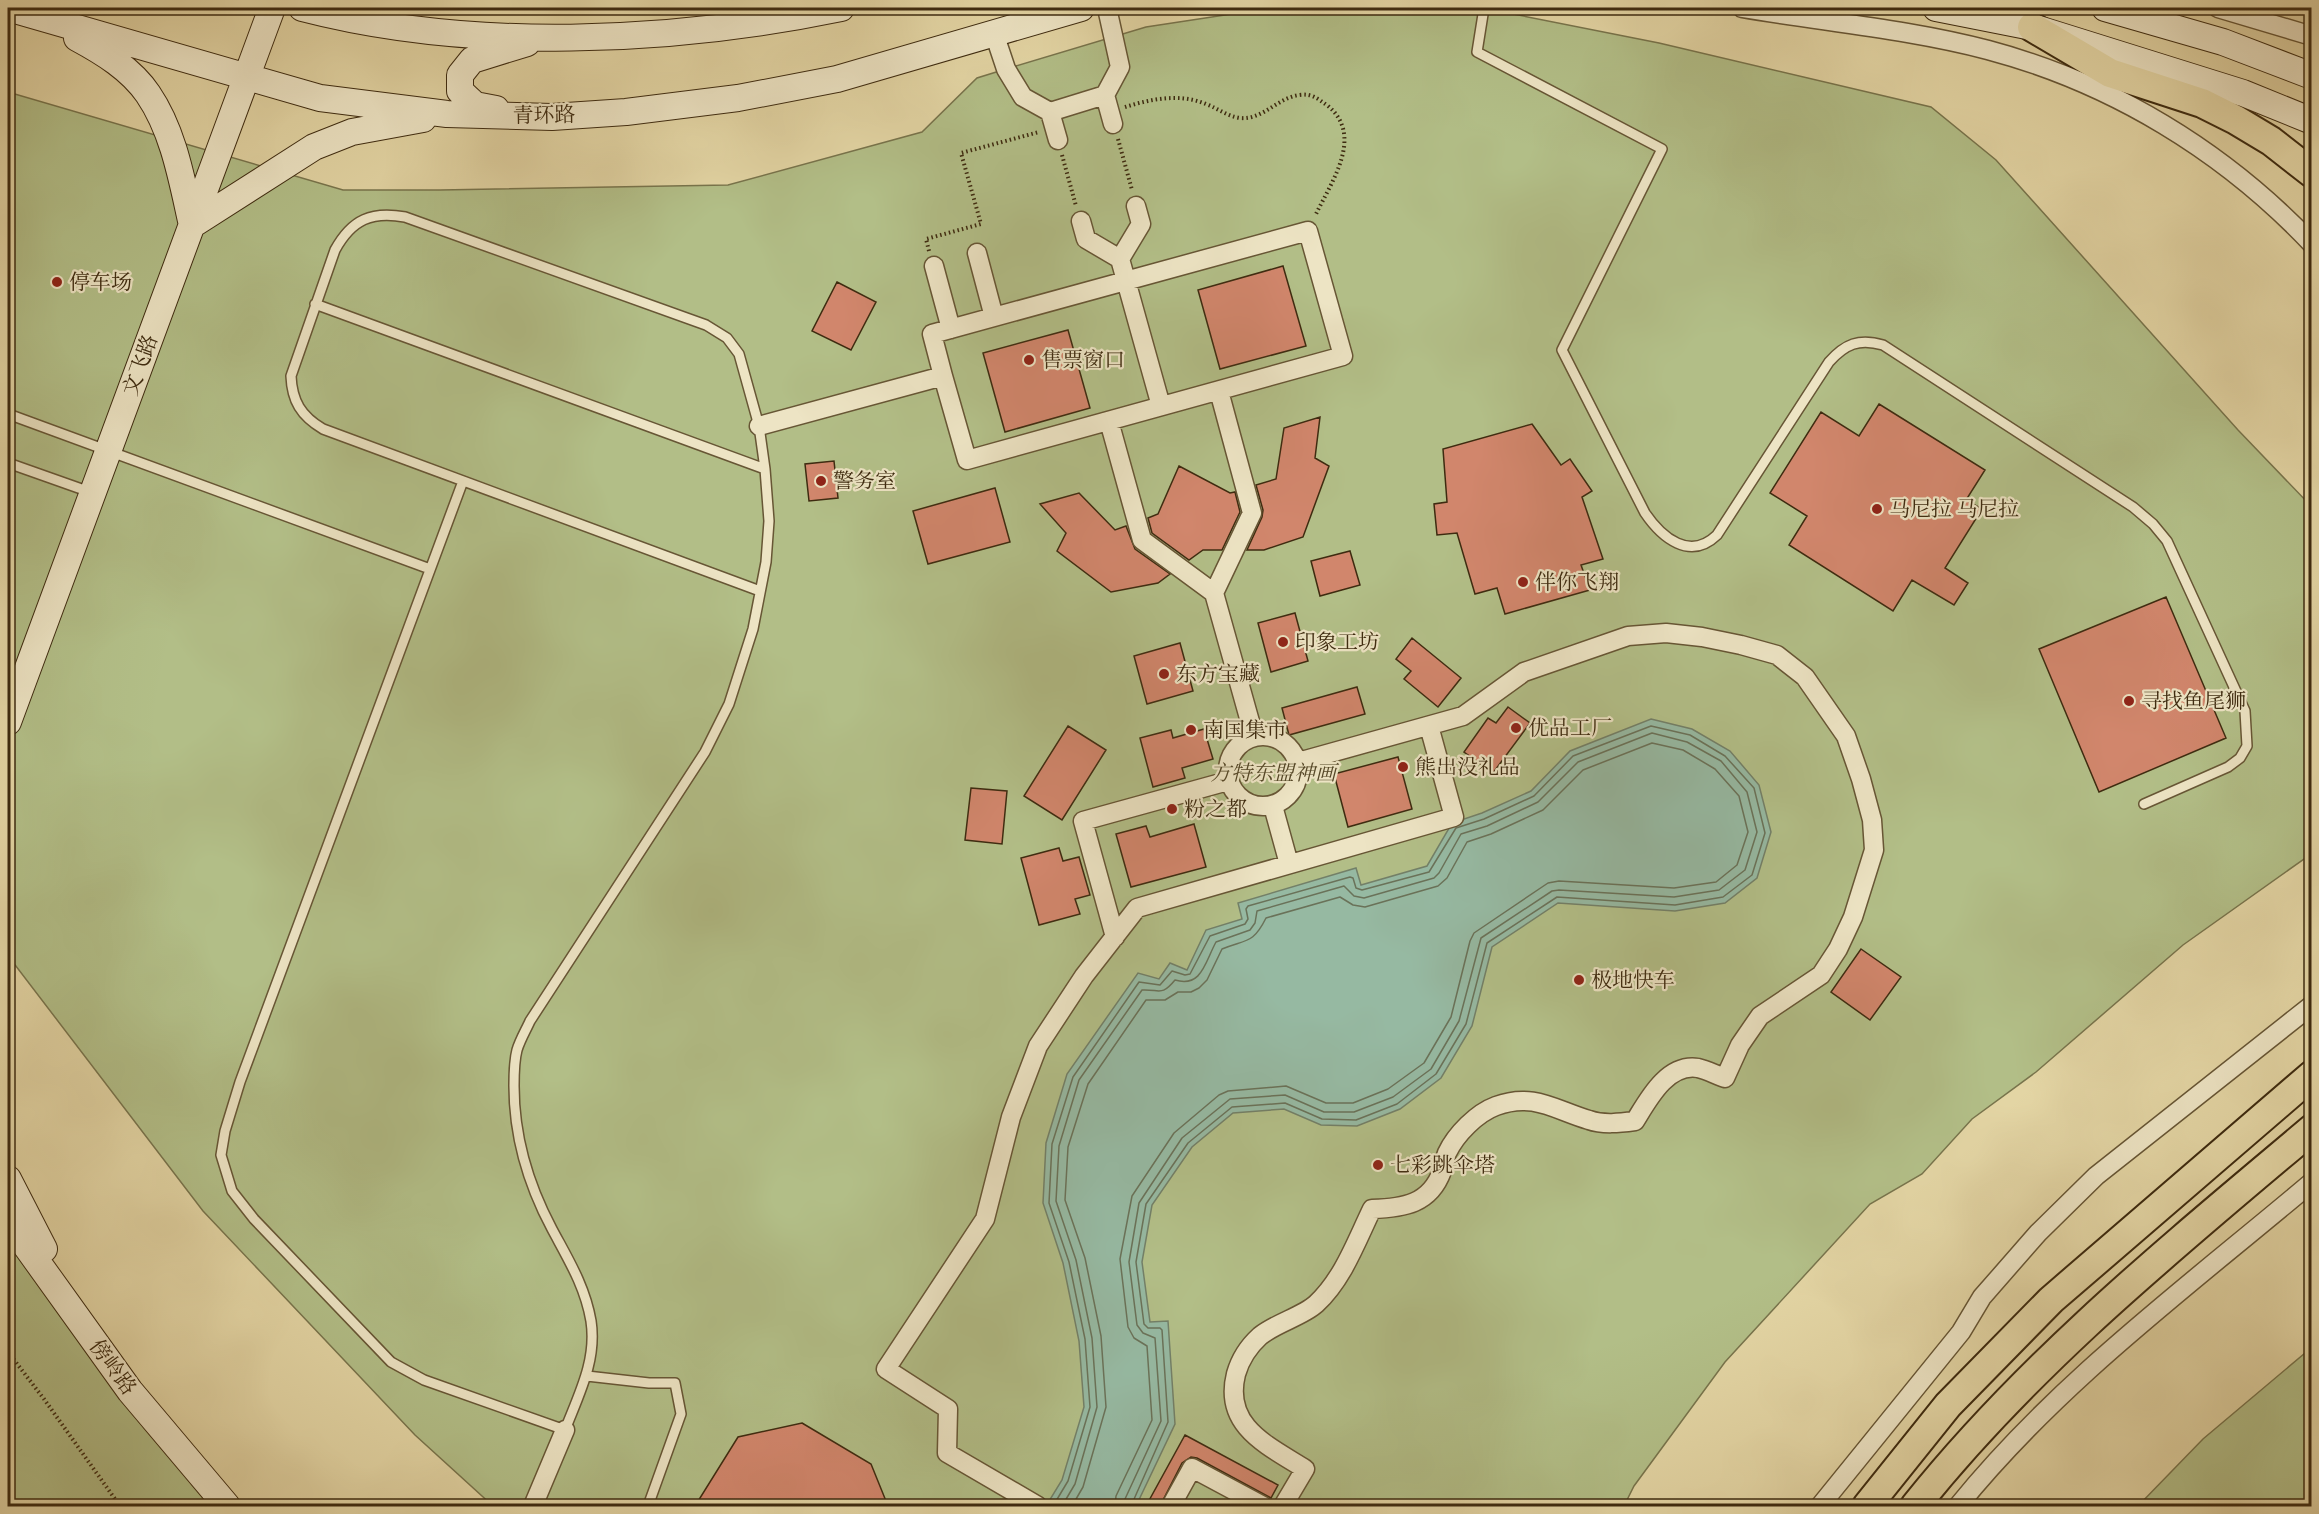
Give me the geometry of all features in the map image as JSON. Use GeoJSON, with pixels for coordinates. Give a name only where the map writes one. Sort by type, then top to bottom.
{"type":"FeatureCollection","features":[{"type":"Feature","properties":{"kind":"main road","name":"青环路"},"geometry":{"type":"LineString","coordinates":[[8,8],[320,98],[447,114],[552,117],[626,112],[738,98],[837,78],[1081,8]]}},
{"type":"Feature","properties":{"kind":"main road","name":"文飞路"},"geometry":{"type":"LineString","coordinates":[[8,722],[272,8]]}},
{"type":"Feature","properties":{"kind":"main road"},"geometry":{"type":"LineString","coordinates":[[302,8],[336,16],[448,33],[547,37],[639,35],[741,24],[841,8]]}},
{"type":"Feature","properties":{"kind":"main road"},"geometry":{"type":"LineString","coordinates":[[1936,8],[2032,27],[2243,93],[2312,121]]}},
{"type":"Feature","properties":{"kind":"main road"},"geometry":{"type":"LineString","coordinates":[[2105,8],[2223,42],[2312,76]]}},
{"type":"Feature","properties":{"kind":"main road"},"geometry":{"type":"LineString","coordinates":[[35,16],[101,51],[134,77],[148,94],[162,119],[179,166],[192,225],[314,147],[352,132],[447,114]]}},
{"type":"Feature","properties":{"kind":"main road"},"geometry":{"type":"LineString","coordinates":[[2032,27],[2110,73],[2202,103],[2236,120],[2271,141],[2312,173]]}},
{"type":"Feature","properties":{"kind":"main road"},"geometry":{"type":"LineString","coordinates":[[547,37],[472,60],[460,75],[460,91],[475,105],[552,117]]}},
{"type":"Feature","properties":{"kind":"main road"},"geometry":{"type":"LineString","coordinates":[[2282,1099],[2312,1069]]}},
{"type":"Feature","properties":{"kind":"main road"},"geometry":{"type":"LineString","coordinates":[[1867,1506],[1948,1405],[2051,1300],[2312,1075]]}},
{"type":"Feature","properties":{"kind":"main road"},"geometry":{"type":"LineString","coordinates":[[1914,1506],[1984,1424],[2064,1344],[2169,1249],[2312,1129]]}},
{"type":"Feature","properties":{"kind":"main road"},"geometry":{"type":"LineString","coordinates":[[8,1179],[87,1331]]}},
{"type":"Feature","properties":{"kind":"main road","name":"傍岭路"},"geometry":{"type":"LineString","coordinates":[[8,1221],[130,1391],[227,1506]]}},
{"type":"Feature","properties":{"kind":"street"},"geometry":{"type":"LineString","coordinates":[[994,33],[1006,69],[1023,97],[1054,126],[1110,111],[1120,67],[1107,8]]}},
{"type":"Feature","properties":{"kind":"street"},"geometry":{"type":"LineString","coordinates":[[1742,8],[1938,39],[1988,50],[2096,88],[2190,140],[2261,195],[2312,244]]}},
{"type":"Feature","properties":{"kind":"street"},"geometry":{"type":"LineString","coordinates":[[2218,8],[2312,36]]}},
{"type":"Feature","properties":{"kind":"street"},"geometry":{"type":"LineString","coordinates":[[1120,259],[1141,225],[1136,206]]}},
{"type":"Feature","properties":{"kind":"street"},"geometry":{"type":"LineString","coordinates":[[1081,221],[1086,239],[1120,259],[1161,406]]}},
{"type":"Feature","properties":{"kind":"street"},"geometry":{"type":"LineString","coordinates":[[1308,231],[1343,357],[967,460],[932,334],[1308,231]]}},
{"type":"Feature","properties":{"kind":"street"},"geometry":{"type":"LineString","coordinates":[[977,253],[994,317]]}},
{"type":"Feature","properties":{"kind":"street"},"geometry":{"type":"LineString","coordinates":[[934,266],[951,329]]}},
{"type":"Feature","properties":{"kind":"street"},"geometry":{"type":"LineString","coordinates":[[759,426],[943,376]]}},
{"type":"Feature","properties":{"kind":"street"},"geometry":{"type":"LineString","coordinates":[[1214,593],[1252,513],[1219,391]]}},
{"type":"Feature","properties":{"kind":"street"},"geometry":{"type":"LineString","coordinates":[[1109,421],[1142,540],[1214,593],[1254,736]]}},
{"type":"Feature","properties":{"kind":"street"},"geometry":{"type":"LineString","coordinates":[[1283,1506],[1305,1469],[1264,1443],[1243,1424],[1233,1403],[1233,1385],[1240,1360],[1260,1336],[1314,1306],[1335,1285],[1372,1209],[1399,1208],[1420,1200],[1434,1189],[1447,1153],[1464,1128],[1493,1107],[1514,1100],[1542,1102],[1591,1121],[1614,1123],[1635,1121],[1659,1084],[1676,1072],[1696,1068],[1725,1078],[1740,1045],[1760,1016],[1821,975],[1838,949],[1853,916],[1874,850],[1872,820],[1846,736],[1805,677],[1777,655],[1702,637],[1666,633],[1628,636],[1524,672],[1463,716],[1298,762]]}},
{"type":"Feature","properties":{"kind":"street"},"geometry":{"type":"LineString","coordinates":[[1036,1505],[946,1453],[948,1409],[886,1370],[986,1219],[1011,1117],[1038,1046],[1084,976],[1137,908],[1454,817],[1429,726]]}},
{"type":"Feature","properties":{"kind":"street"},"geometry":{"type":"LineString","coordinates":[[1254,736],[1272,736],[1289,745],[1298,762],[1298,780],[1289,796],[1273,806],[1254,806],[1238,797],[1228,781],[1228,762],[1238,746],[1254,736]]}},
{"type":"Feature","properties":{"kind":"street"},"geometry":{"type":"LineString","coordinates":[[1116,937],[1083,821],[1228,781]]}},
{"type":"Feature","properties":{"kind":"street"},"geometry":{"type":"LineString","coordinates":[[1273,806],[1289,864]]}},
{"type":"Feature","properties":{"kind":"street"},"geometry":{"type":"LineString","coordinates":[[1820,1506],[1961,1332],[1982,1297],[2038,1233],[2096,1176],[2312,1005]]}},
{"type":"Feature","properties":{"kind":"street"},"geometry":{"type":"LineString","coordinates":[[1958,1506],[2040,1415],[2122,1341],[2312,1182]]}},
{"type":"Feature","properties":{"kind":"street"},"geometry":{"type":"LineString","coordinates":[[533,1506],[566,1430]]}},
{"type":"Feature","properties":{"kind":"street"},"geometry":{"type":"LineString","coordinates":[[1171,1506],[1192,1468],[1263,1506]]}},
{"type":"Feature","properties":{"kind":"lane"},"geometry":{"type":"LineString","coordinates":[[1484,8],[1477,52],[1662,149],[1562,350],[1653,526],[1677,544],[1690,547],[1707,544],[1717,535],[1839,350],[1854,343],[1869,341],[1883,345],[2133,507],[2168,541],[2245,711],[2247,746],[2240,758],[2228,767],[2144,804]]}},
{"type":"Feature","properties":{"kind":"lane"},"geometry":{"type":"LineString","coordinates":[[463,481],[240,1082],[225,1131],[221,1155],[232,1191],[254,1219],[391,1362],[424,1380],[566,1430],[587,1376],[591,1358],[591,1322],[583,1290],[569,1257],[532,1189],[519,1148],[514,1101],[517,1051],[530,1021],[705,752],[729,704],[743,664],[760,591],[766,562],[770,521],[759,426],[739,354],[727,338],[706,325],[405,217],[389,214],[372,216],[356,224],[343,235],[315,304],[291,376],[291,392],[298,408],[309,421],[323,429],[760,591]]}},
{"type":"Feature","properties":{"kind":"lane"},"geometry":{"type":"LineString","coordinates":[[315,304],[765,469]]}},
{"type":"Feature","properties":{"kind":"lane"},"geometry":{"type":"LineString","coordinates":[[8,414],[430,569]]}},
{"type":"Feature","properties":{"kind":"lane"},"geometry":{"type":"LineString","coordinates":[[8,463],[92,493]]}},
{"type":"Feature","properties":{"kind":"lane"},"geometry":{"type":"LineString","coordinates":[[587,1376],[649,1383],[675,1383],[681,1414],[648,1506]]}},
{"type":"Feature","properties":{"kind":"path"},"geometry":{"type":"LineString","coordinates":[[1136,206],[1110,111],[1153,99],[1182,98],[1206,103],[1227,115],[1243,118],[1261,115],[1273,104],[1299,95],[1314,95],[1335,112],[1344,127],[1345,143],[1338,168],[1308,231]]}},
{"type":"Feature","properties":{"kind":"path"},"geometry":{"type":"LineString","coordinates":[[926,239],[981,224],[961,153],[1054,126],[1081,221]]}},
{"type":"Feature","properties":{"kind":"path"},"geometry":{"type":"LineString","coordinates":[[8,1352],[120,1506]]}},
{"type":"Feature","properties":{"kind":"green space","name":"方特东盟神画"},"geometry":{"type":"Polygon","coordinates":[[[1271,8],[1483,8],[1659,43],[1931,107],[1996,160],[2238,430],[2311,506],[2311,854],[2183,945],[2036,1072],[1972,1119],[1922,1174],[1870,1204],[1725,1362],[1634,1486],[1624,1506],[493,1506],[415,1435],[203,1211],[9,957],[8,92],[343,190],[728,185],[922,132],[977,78],[1146,27],[1271,8]]]}},
{"type":"Feature","properties":{"kind":"green space"},"geometry":{"type":"Polygon","coordinates":[[[8,1221],[227,1506],[8,1506],[8,1221]]]}},
{"type":"Feature","properties":{"kind":"green space"},"geometry":{"type":"Polygon","coordinates":[[[2311,1348],[2311,1506],[2138,1506],[2203,1439],[2311,1348]]]}},
{"type":"Feature","properties":{"kind":"water"},"geometry":{"type":"Polygon","coordinates":[[[1651,719],[1692,729],[1730,751],[1759,785],[1771,832],[1757,878],[1725,903],[1675,911],[1558,903],[1492,947],[1472,1026],[1441,1078],[1400,1109],[1357,1126],[1321,1125],[1284,1109],[1233,1113],[1192,1147],[1152,1205],[1142,1262],[1150,1322],[1168,1321],[1175,1424],[1136,1506],[1046,1506],[1062,1480],[1084,1407],[1079,1341],[1063,1263],[1043,1203],[1046,1143],[1067,1074],[1138,973],[1159,979],[1170,963],[1187,970],[1206,930],[1242,919],[1238,903],[1356,868],[1361,885],[1427,866],[1452,823],[1482,813],[1531,791],[1570,751],[1651,719]]]}},
{"type":"Feature","properties":{"kind":"building"},"geometry":{"type":"Polygon","coordinates":[[[1283,266],[1306,346],[1220,369],[1198,290],[1283,266]]]}},
{"type":"Feature","properties":{"kind":"building"},"geometry":{"type":"Polygon","coordinates":[[[837,282],[876,302],[851,350],[812,331],[837,282]]]}},
{"type":"Feature","properties":{"kind":"building"},"geometry":{"type":"Polygon","coordinates":[[[1068,330],[1090,408],[1005,432],[983,353],[1068,330]]]}},
{"type":"Feature","properties":{"kind":"building"},"geometry":{"type":"Polygon","coordinates":[[[1879,404],[1985,470],[1966,500],[1982,509],[1945,568],[1968,583],[1954,605],[1912,580],[1893,611],[1789,545],[1807,516],[1770,493],[1821,412],[1859,436],[1879,404]]]}},
{"type":"Feature","properties":{"kind":"building"},"geometry":{"type":"Polygon","coordinates":[[[1320,417],[1315,458],[1329,466],[1303,537],[1264,550],[1247,550],[1263,510],[1256,485],[1276,479],[1284,428],[1320,417]]]}},
{"type":"Feature","properties":{"kind":"building"},"geometry":{"type":"Polygon","coordinates":[[[1532,424],[1561,465],[1570,459],[1592,491],[1582,497],[1603,559],[1581,565],[1590,590],[1505,614],[1497,588],[1475,594],[1457,533],[1437,535],[1434,504],[1447,502],[1443,449],[1532,424]]]}},
{"type":"Feature","properties":{"kind":"building","name":"警务室"},"geometry":{"type":"Polygon","coordinates":[[[834,461],[838,498],[809,501],[805,464],[834,461]]]}},
{"type":"Feature","properties":{"kind":"building"},"geometry":{"type":"Polygon","coordinates":[[[1179,466],[1230,493],[1235,492],[1240,512],[1222,550],[1203,550],[1189,560],[1152,533],[1148,518],[1158,514],[1179,466]]]}},
{"type":"Feature","properties":{"kind":"building"},"geometry":{"type":"Polygon","coordinates":[[[995,488],[1010,542],[928,564],[913,511],[995,488]]]}},
{"type":"Feature","properties":{"kind":"building"},"geometry":{"type":"Polygon","coordinates":[[[1079,493],[1115,530],[1126,526],[1135,549],[1170,574],[1158,583],[1111,592],[1057,551],[1066,533],[1040,504],[1079,493]]]}},
{"type":"Feature","properties":{"kind":"building"},"geometry":{"type":"Polygon","coordinates":[[[1350,551],[1360,585],[1320,596],[1311,561],[1350,551]]]}},
{"type":"Feature","properties":{"kind":"building"},"geometry":{"type":"Polygon","coordinates":[[[2166,597],[2226,738],[2099,792],[2039,649],[2166,597]]]}},
{"type":"Feature","properties":{"kind":"building"},"geometry":{"type":"Polygon","coordinates":[[[1295,613],[1308,661],[1271,672],[1258,623],[1295,613]]]}},
{"type":"Feature","properties":{"kind":"building"},"geometry":{"type":"Polygon","coordinates":[[[1412,638],[1461,678],[1438,707],[1404,679],[1411,671],[1396,659],[1412,638]]]}},
{"type":"Feature","properties":{"kind":"building"},"geometry":{"type":"Polygon","coordinates":[[[1180,643],[1193,691],[1147,704],[1134,656],[1180,643]]]}},
{"type":"Feature","properties":{"kind":"building"},"geometry":{"type":"Polygon","coordinates":[[[1357,687],[1365,714],[1289,735],[1282,708],[1357,687]]]}},
{"type":"Feature","properties":{"kind":"building"},"geometry":{"type":"Polygon","coordinates":[[[1508,707],[1530,723],[1493,773],[1464,752],[1488,718],[1496,723],[1508,707]]]}},
{"type":"Feature","properties":{"kind":"building"},"geometry":{"type":"Polygon","coordinates":[[[1068,726],[1106,750],[1062,820],[1024,796],[1068,726]]]}},
{"type":"Feature","properties":{"kind":"building"},"geometry":{"type":"Polygon","coordinates":[[[1204,729],[1213,759],[1182,768],[1185,778],[1153,787],[1140,738],[1171,730],[1173,738],[1204,729]]]}},
{"type":"Feature","properties":{"kind":"building"},"geometry":{"type":"Polygon","coordinates":[[[1398,757],[1412,809],[1348,827],[1334,774],[1398,757]]]}},
{"type":"Feature","properties":{"kind":"building"},"geometry":{"type":"Polygon","coordinates":[[[971,788],[1007,791],[1002,844],[965,840],[971,788]]]}},
{"type":"Feature","properties":{"kind":"building"},"geometry":{"type":"Polygon","coordinates":[[[1194,824],[1206,867],[1131,887],[1116,834],[1146,826],[1150,837],[1194,824]]]}},
{"type":"Feature","properties":{"kind":"building"},"geometry":{"type":"Polygon","coordinates":[[[1059,848],[1063,861],[1079,857],[1090,895],[1075,899],[1080,914],[1039,925],[1021,858],[1059,848]]]}},
{"type":"Feature","properties":{"kind":"building"},"geometry":{"type":"Polygon","coordinates":[[[1861,949],[1901,977],[1870,1020],[1831,992],[1861,949]]]}},
{"type":"Feature","properties":{"kind":"building"},"geometry":{"type":"Polygon","coordinates":[[[802,1423],[871,1464],[888,1506],[695,1506],[738,1437],[802,1423]]]}},
{"type":"Feature","properties":{"kind":"building"},"geometry":{"type":"Polygon","coordinates":[[[1185,1435],[1278,1485],[1271,1498],[1197,1458],[1191,1457],[1182,1463],[1160,1506],[1146,1506],[1185,1435]]]}},
{"type":"Feature","properties":{"kind":"place","name":"停车场"},"geometry":{"type":"Point","coordinates":[57,282]}},
{"type":"Feature","properties":{"kind":"place","name":"售票窗口"},"geometry":{"type":"Point","coordinates":[1029,360]}},
{"type":"Feature","properties":{"kind":"place","name":"警务室"},"geometry":{"type":"Point","coordinates":[821,481]}},
{"type":"Feature","properties":{"kind":"place","name":"马尼拉 马尼拉"},"geometry":{"type":"Point","coordinates":[1877,509]}},
{"type":"Feature","properties":{"kind":"place","name":"伴你飞翔"},"geometry":{"type":"Point","coordinates":[1523,582]}},
{"type":"Feature","properties":{"kind":"place","name":"印象工坊"},"geometry":{"type":"Point","coordinates":[1283,642]}},
{"type":"Feature","properties":{"kind":"place","name":"东方宝藏"},"geometry":{"type":"Point","coordinates":[1164,674]}},
{"type":"Feature","properties":{"kind":"place","name":"寻找鱼尾狮"},"geometry":{"type":"Point","coordinates":[2129,701]}},
{"type":"Feature","properties":{"kind":"place","name":"优品工厂"},"geometry":{"type":"Point","coordinates":[1516,728]}},
{"type":"Feature","properties":{"kind":"place","name":"南国集市"},"geometry":{"type":"Point","coordinates":[1191,730]}},
{"type":"Feature","properties":{"kind":"place","name":"熊出没礼品"},"geometry":{"type":"Point","coordinates":[1403,767]}},
{"type":"Feature","properties":{"kind":"place","name":"粉之都"},"geometry":{"type":"Point","coordinates":[1172,809]}},
{"type":"Feature","properties":{"kind":"place","name":"极地快车"},"geometry":{"type":"Point","coordinates":[1579,980]}},
{"type":"Feature","properties":{"kind":"place","name":"七彩跳伞塔"},"geometry":{"type":"Point","coordinates":[1378,1165]}}]}
